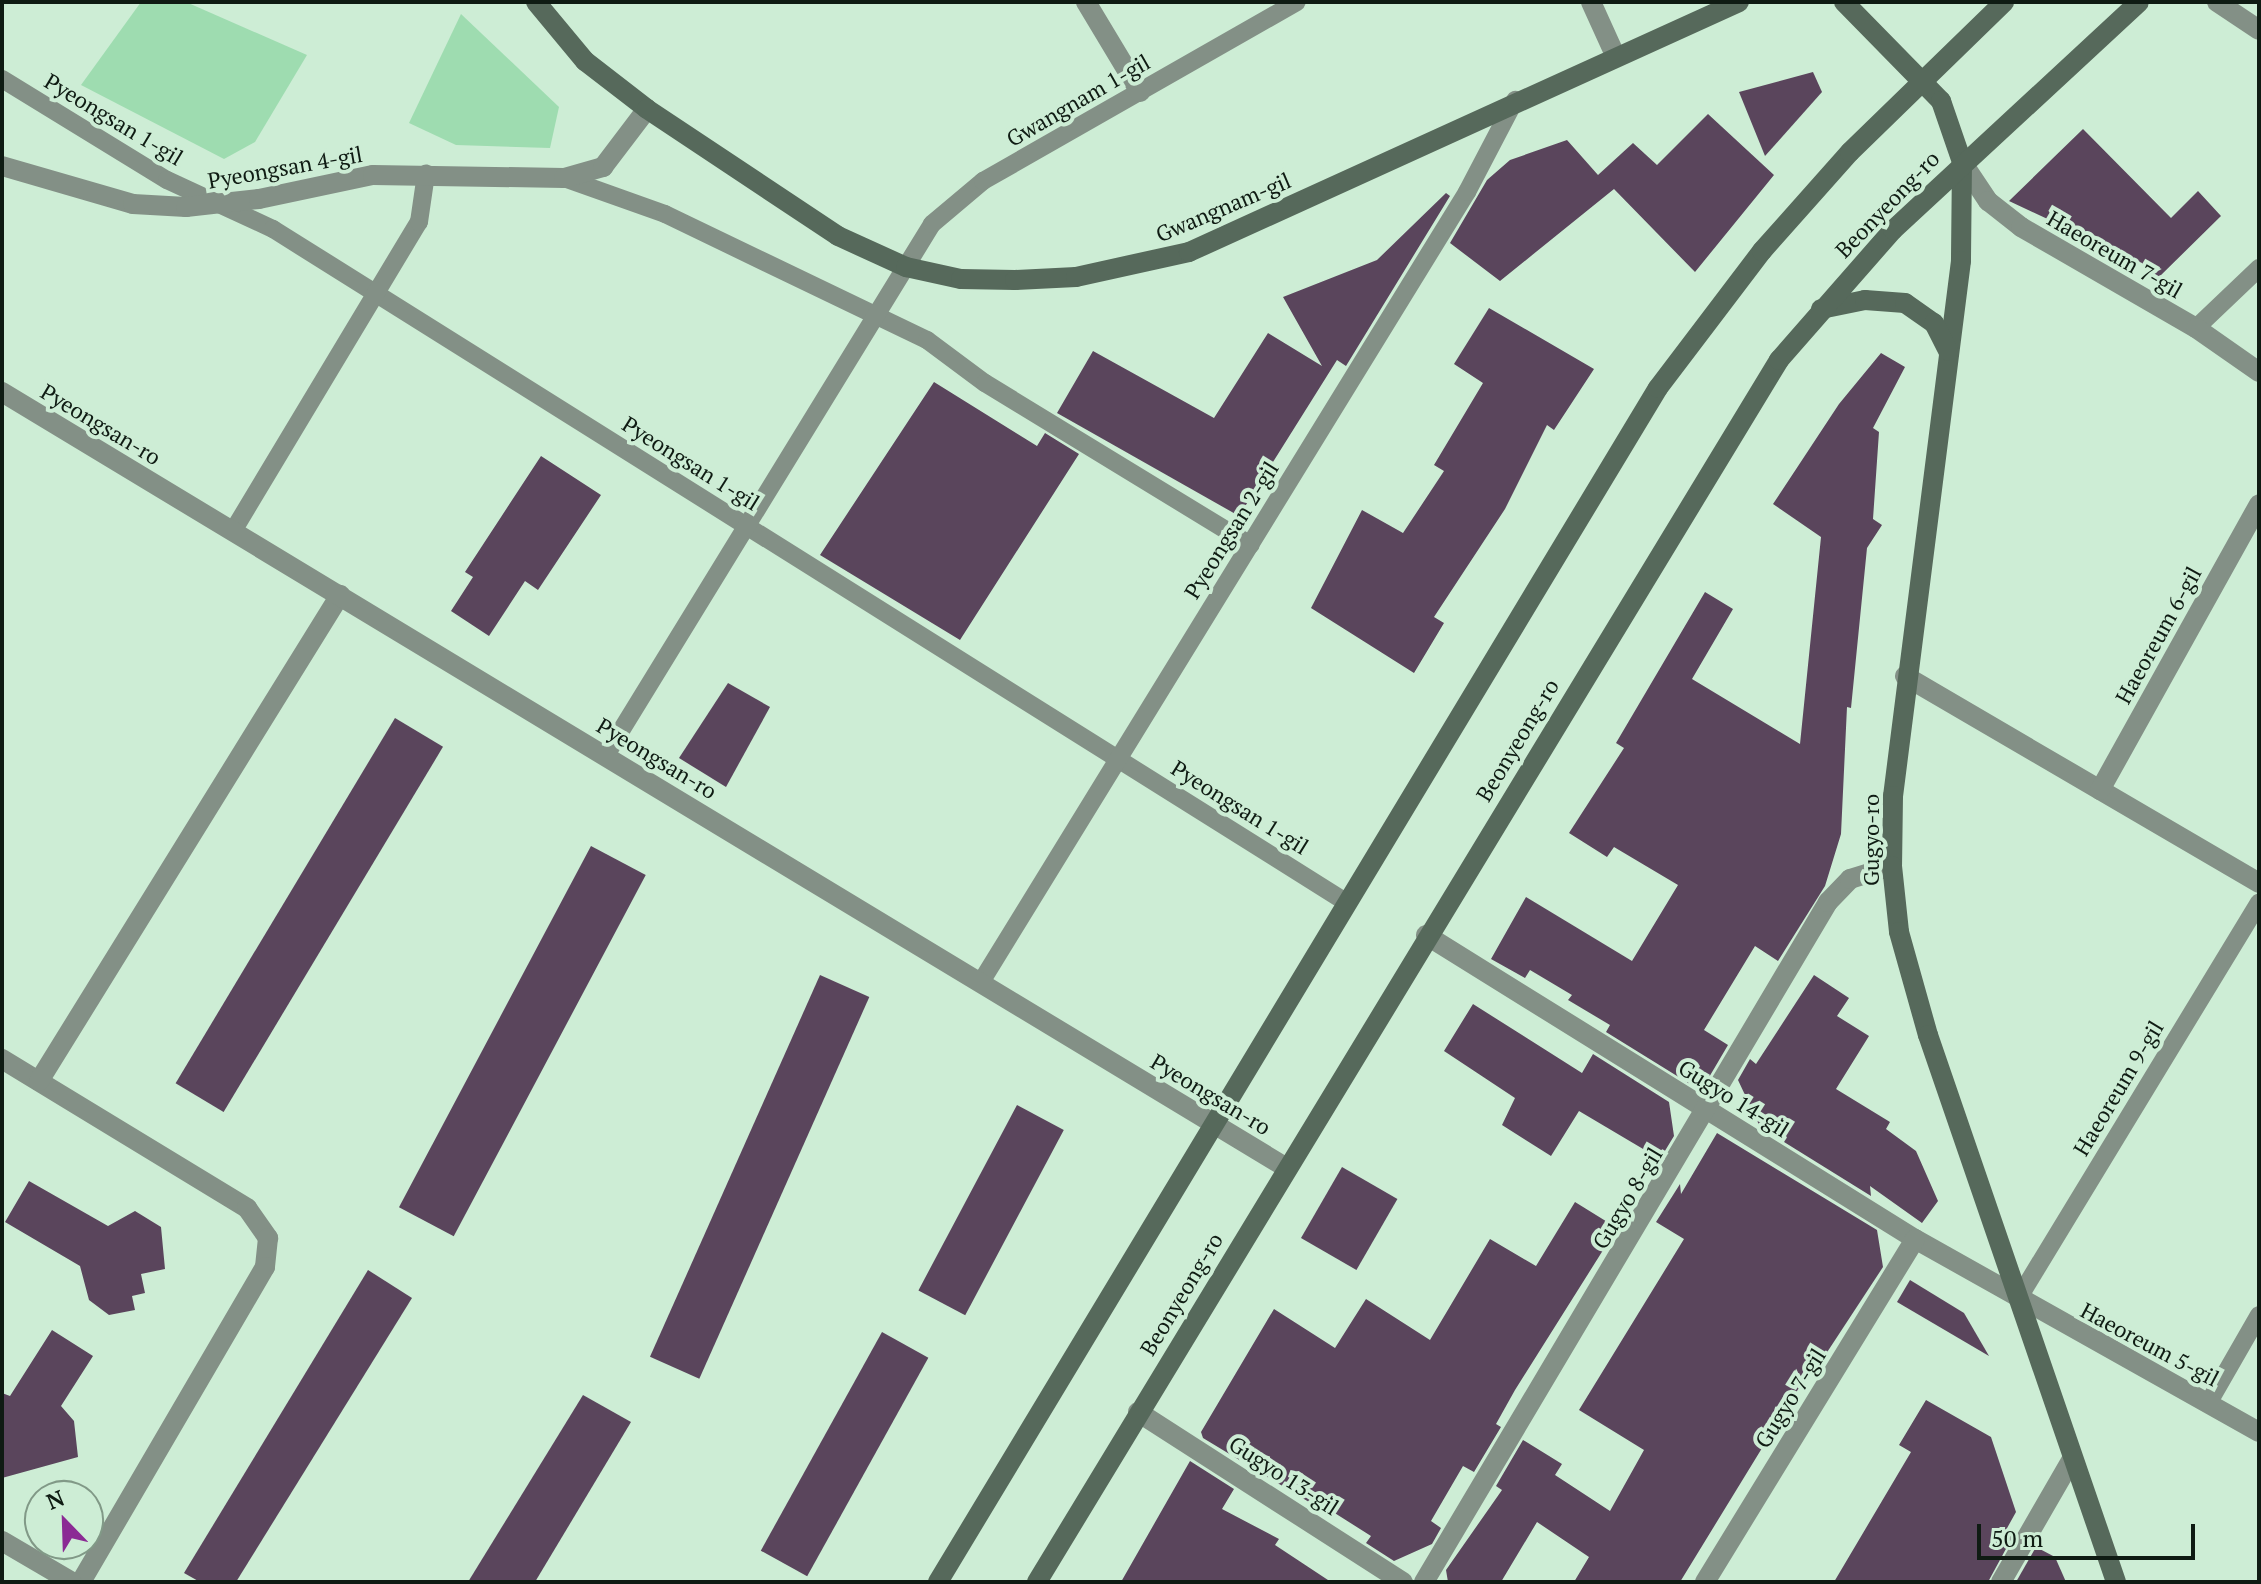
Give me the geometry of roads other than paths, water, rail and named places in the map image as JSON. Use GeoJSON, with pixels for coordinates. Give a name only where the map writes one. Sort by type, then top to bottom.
{"type":"FeatureCollection","features":[{"type":"Feature","properties":{"kind":"main road","name":"Gwangnam-gil"},"geometry":{"type":"LineString","coordinates":[[538,3],[585,61],[647,109],[838,236],[906,267],[961,279],[1015,280],[1140,266],[1239,231],[1515,100],[1739,2]]}},
{"type":"Feature","properties":{"kind":"main road"},"geometry":{"type":"LineString","coordinates":[[1844,2],[1923,77]]}},
{"type":"Feature","properties":{"kind":"main road"},"geometry":{"type":"LineString","coordinates":[[938,1582],[1212,1122],[1658,388],[1762,251],[1923,77],[2004,2]]}},
{"type":"Feature","properties":{"kind":"main road","name":"Beonyeong-ro"},"geometry":{"type":"LineString","coordinates":[[1037,1582],[1731,433],[1821,309],[1962,162],[2139,2]]}},
{"type":"Feature","properties":{"kind":"main road","name":"Gugyo-ro"},"geometry":{"type":"LineString","coordinates":[[1923,77],[1941,101],[1962,162],[1961,261],[1905,676],[1892,866],[1899,932],[1928,1035],[2116,1582]]}},
{"type":"Feature","properties":{"kind":"main road"},"geometry":{"type":"LineString","coordinates":[[1821,309],[1865,300],[1905,303],[1934,323],[1949,351]]}},
{"type":"Feature","properties":{"kind":"street"},"geometry":{"type":"LineString","coordinates":[[1086,2],[1140,92]]}},
{"type":"Feature","properties":{"kind":"street"},"geometry":{"type":"LineString","coordinates":[[1591,2],[1615,55]]}},
{"type":"Feature","properties":{"kind":"street"},"geometry":{"type":"LineString","coordinates":[[2217,2],[2259,30]]}},
{"type":"Feature","properties":{"kind":"street","name":"Pyeongsan 4-gil"},"geometry":{"type":"LineString","coordinates":[[2,166],[133,204],[221,206],[350,179],[426,174],[564,178],[603,167],[647,109]]}},
{"type":"Feature","properties":{"kind":"street","name":"Haeoreum 7-gil"},"geometry":{"type":"LineString","coordinates":[[1962,162],[1988,201],[2021,227],[2196,328],[2259,372]]}},
{"type":"Feature","properties":{"kind":"street","name":"Pyeongsan-ro"},"geometry":{"type":"LineString","coordinates":[[2,392],[1285,1167]]}},
{"type":"Feature","properties":{"kind":"street","name":"Haeoreum 6-gil"},"geometry":{"type":"LineString","coordinates":[[2100,790],[2259,504]]}},
{"type":"Feature","properties":{"kind":"street"},"geometry":{"type":"LineString","coordinates":[[39,1081],[340,595]]}},
{"type":"Feature","properties":{"kind":"street"},"geometry":{"type":"LineString","coordinates":[[1905,676],[2259,883]]}},
{"type":"Feature","properties":{"kind":"street","name":"Gugyo 8-gil"},"geometry":{"type":"LineString","coordinates":[[1424,1582],[1708,1110],[1828,902],[1850,879],[1892,866]]}},
{"type":"Feature","properties":{"kind":"street","name":"Gugyo 14-gil"},"geometry":{"type":"LineString","coordinates":[[1426,935],[1915,1239],[2018,1299]]}},
{"type":"Feature","properties":{"kind":"street"},"geometry":{"type":"LineString","coordinates":[[2,1059],[247,1208],[268,1238],[265,1267],[81,1582]]}},
{"type":"Feature","properties":{"kind":"street","name":"Gugyo 7-gil"},"geometry":{"type":"LineString","coordinates":[[1705,1582],[1915,1239]]}},
{"type":"Feature","properties":{"kind":"street","name":"Haeoreum 5-gil"},"geometry":{"type":"LineString","coordinates":[[2018,1299],[2259,1432]]}},
{"type":"Feature","properties":{"kind":"street","name":"Gugyo 13-gil"},"geometry":{"type":"LineString","coordinates":[[1138,1412],[1403,1582]]}},
{"type":"Feature","properties":{"kind":"street"},"geometry":{"type":"LineString","coordinates":[[2001,1582],[2072,1459]]}},
{"type":"Feature","properties":{"kind":"street"},"geometry":{"type":"LineString","coordinates":[[2,1541],[72,1582]]}},
{"type":"Feature","properties":{"kind":"lane","name":"Gwangnam 1-gil"},"geometry":{"type":"LineString","coordinates":[[606,755],[872,316],[932,224],[983,181],[1297,2]]}},
{"type":"Feature","properties":{"kind":"lane","name":"Pyeongsan 1-gil"},"geometry":{"type":"LineString","coordinates":[[2,79],[167,180],[273,229],[1346,902]]}},
{"type":"Feature","properties":{"kind":"lane","name":"Pyeongsan 2-gil"},"geometry":{"type":"LineString","coordinates":[[981,982],[1467,192],[1515,100]]}},
{"type":"Feature","properties":{"kind":"lane"},"geometry":{"type":"LineString","coordinates":[[233,531],[419,222],[426,174]]}},
{"type":"Feature","properties":{"kind":"lane"},"geometry":{"type":"LineString","coordinates":[[564,178],[665,214],[927,340],[985,383],[1250,545]]}},
{"type":"Feature","properties":{"kind":"lane"},"geometry":{"type":"LineString","coordinates":[[2196,328],[2259,268]]}},
{"type":"Feature","properties":{"kind":"lane","name":"Haeoreum 9-gil"},"geometry":{"type":"LineString","coordinates":[[2018,1299],[2259,902]]}},
{"type":"Feature","properties":{"kind":"lane"},"geometry":{"type":"LineString","coordinates":[[2209,1402],[2259,1315]]}}]}
